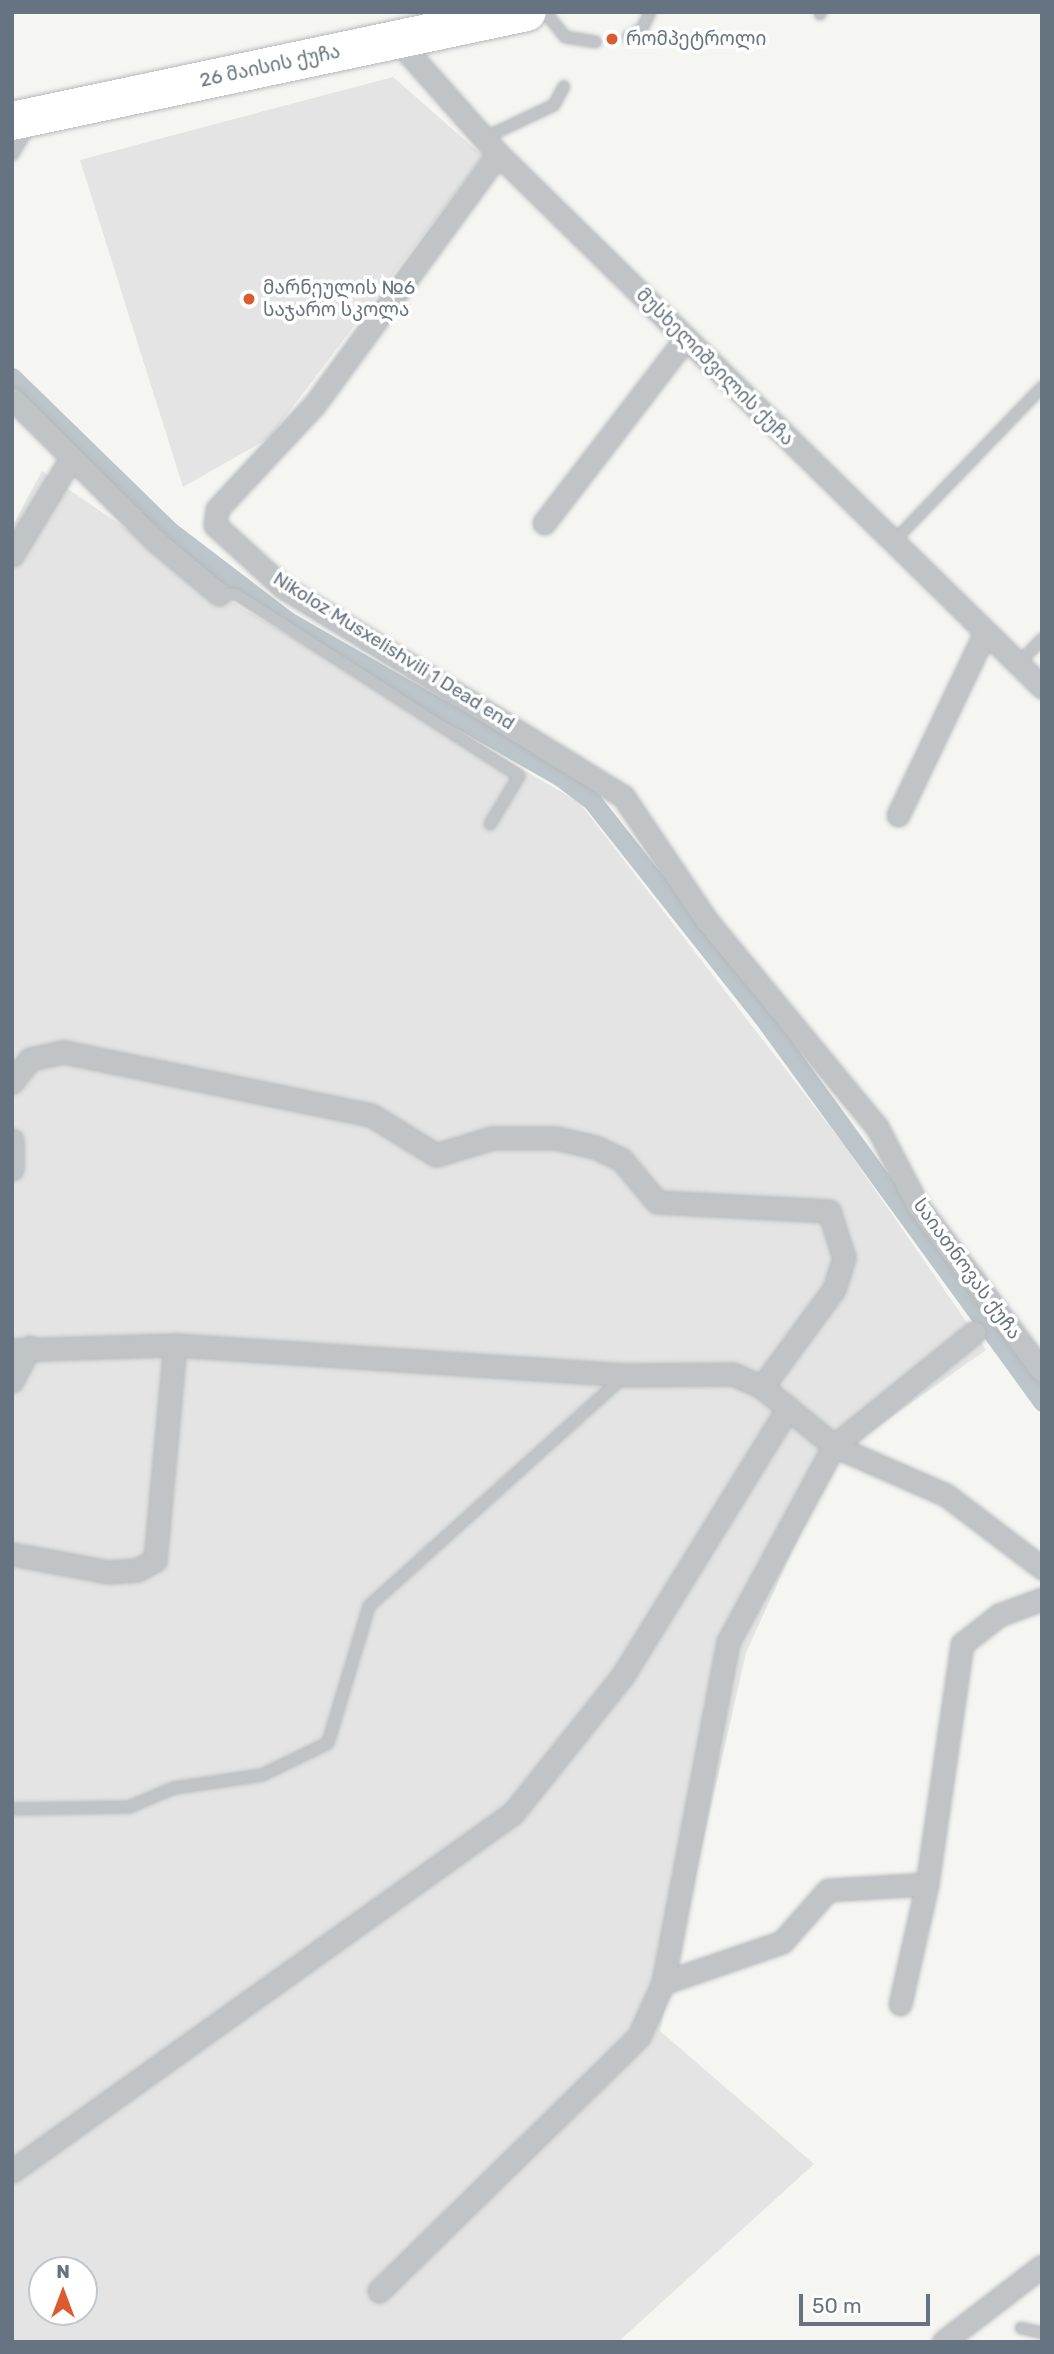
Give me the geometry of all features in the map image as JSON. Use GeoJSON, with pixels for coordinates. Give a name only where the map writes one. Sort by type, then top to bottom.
{"type":"FeatureCollection","features":[{"type":"Feature","properties":{"kind":"highway","name":"26 მაისის ქუჩა"},"geometry":{"type":"LineString","coordinates":[[23,119],[525,13]]}},
{"type":"Feature","properties":{"kind":"street","name":"მუსხელიშვილის ქუჩა"},"geometry":{"type":"LineString","coordinates":[[396,39],[491,146],[1042,687]]}},
{"type":"Feature","properties":{"kind":"street","name":"Nikoloz Musxelishvili 1 Dead end"},"geometry":{"type":"LineString","coordinates":[[491,146],[315,404],[217,509],[215,525],[283,587],[611,785],[707,921],[877,1128]]}},
{"type":"Feature","properties":{"kind":"street"},"geometry":{"type":"LineString","coordinates":[[544,523],[686,338]]}},
{"type":"Feature","properties":{"kind":"street"},"geometry":{"type":"LineString","coordinates":[[12,398],[70,460],[219,594]]}},
{"type":"Feature","properties":{"kind":"street"},"geometry":{"type":"LineString","coordinates":[[12,555],[70,460]]}},
{"type":"Feature","properties":{"kind":"street"},"geometry":{"type":"LineString","coordinates":[[898,815],[985,633]]}},
{"type":"Feature","properties":{"kind":"street"},"geometry":{"type":"LineString","coordinates":[[12,1082],[30,1059],[64,1052],[371,1115],[436,1155],[492,1138],[556,1138],[595,1147],[621,1159],[657,1202],[829,1211],[844,1258],[834,1289],[762,1387]]}},
{"type":"Feature","properties":{"kind":"street","name":"საიათნოვას ქუჩა"},"geometry":{"type":"LineString","coordinates":[[877,1128],[918,1206],[1042,1371]]}},
{"type":"Feature","properties":{"kind":"street"},"geometry":{"type":"LineString","coordinates":[[12,1140],[12,1169]]}},
{"type":"Feature","properties":{"kind":"street"},"geometry":{"type":"LineString","coordinates":[[379,2291],[639,2036],[663,1983],[728,1642],[834,1446],[975,1332]]}},
{"type":"Feature","properties":{"kind":"street"},"geometry":{"type":"LineString","coordinates":[[12,1381],[21,1348],[175,1345],[625,1375],[706,1372],[762,1387],[834,1446],[946,1495],[1042,1568]]}},
{"type":"Feature","properties":{"kind":"street"},"geometry":{"type":"LineString","coordinates":[[12,1554],[108,1572],[137,1570],[155,1560],[175,1345]]}},
{"type":"Feature","properties":{"kind":"street"},"geometry":{"type":"LineString","coordinates":[[12,2171],[513,1813],[623,1675],[730,1491],[788,1408]]}},
{"type":"Feature","properties":{"kind":"street"},"geometry":{"type":"LineString","coordinates":[[900,2004],[927,1884],[962,1644],[999,1615],[1042,1599]]}},
{"type":"Feature","properties":{"kind":"street"},"geometry":{"type":"LineString","coordinates":[[663,1983],[782,1942],[828,1890],[927,1884]]}},
{"type":"Feature","properties":{"kind":"street"},"geometry":{"type":"LineString","coordinates":[[943,2342],[1042,2266]]}},
{"type":"Feature","properties":{"kind":"lane"},"geometry":{"type":"LineString","coordinates":[[628,37],[642,29],[650,12]]}},
{"type":"Feature","properties":{"kind":"lane"},"geometry":{"type":"LineString","coordinates":[[525,13],[565,37],[596,42]]}},
{"type":"Feature","properties":{"kind":"lane"},"geometry":{"type":"LineString","coordinates":[[491,146],[554,105],[564,86]]}},
{"type":"Feature","properties":{"kind":"lane"},"geometry":{"type":"LineString","coordinates":[[12,155],[23,119]]}},
{"type":"Feature","properties":{"kind":"lane"},"geometry":{"type":"LineString","coordinates":[[893,542],[1042,387]]}},
{"type":"Feature","properties":{"kind":"lane"},"geometry":{"type":"LineString","coordinates":[[219,594],[236,594],[519,776],[490,824]]}},
{"type":"Feature","properties":{"kind":"lane"},"geometry":{"type":"LineString","coordinates":[[1018,664],[1042,639]]}},
{"type":"Feature","properties":{"kind":"lane"},"geometry":{"type":"LineString","coordinates":[[12,1809],[129,1807],[174,1788],[262,1775],[328,1743],[369,1606],[625,1375]]}},
{"type":"Feature","properties":{"kind":"lane"},"geometry":{"type":"LineString","coordinates":[[1021,2328],[1042,2333]]}},
{"type":"Feature","properties":{"kind":"shaded area","name":"მარნეულის №6 საჯარო სკოლა"},"geometry":{"type":"Polygon","coordinates":[[[393,77],[483,156],[269,438],[183,487],[80,160],[393,77]]]}},
{"type":"Feature","properties":{"kind":"shaded area"},"geometry":{"type":"Polygon","coordinates":[[[42,471],[238,606],[579,802],[844,1145],[986,1350],[835,1457],[746,1653],[660,2031],[814,2164],[618,2342],[12,2342],[12,527],[42,471]]]}},
{"type":"Feature","properties":{"kind":"waterway"},"geometry":{"type":"LineString","coordinates":[[12,377],[170,531],[288,621],[559,776],[592,801],[762,1016],[1042,1402]]}},
{"type":"Feature","properties":{"kind":"place","name":"რომპეტროლი"},"geometry":{"type":"Point","coordinates":[612,39]}},
{"type":"Feature","properties":{"kind":"place","name":"მარნეულის №6 საჯარო სკოლა"},"geometry":{"type":"Point","coordinates":[249,299]}}]}
